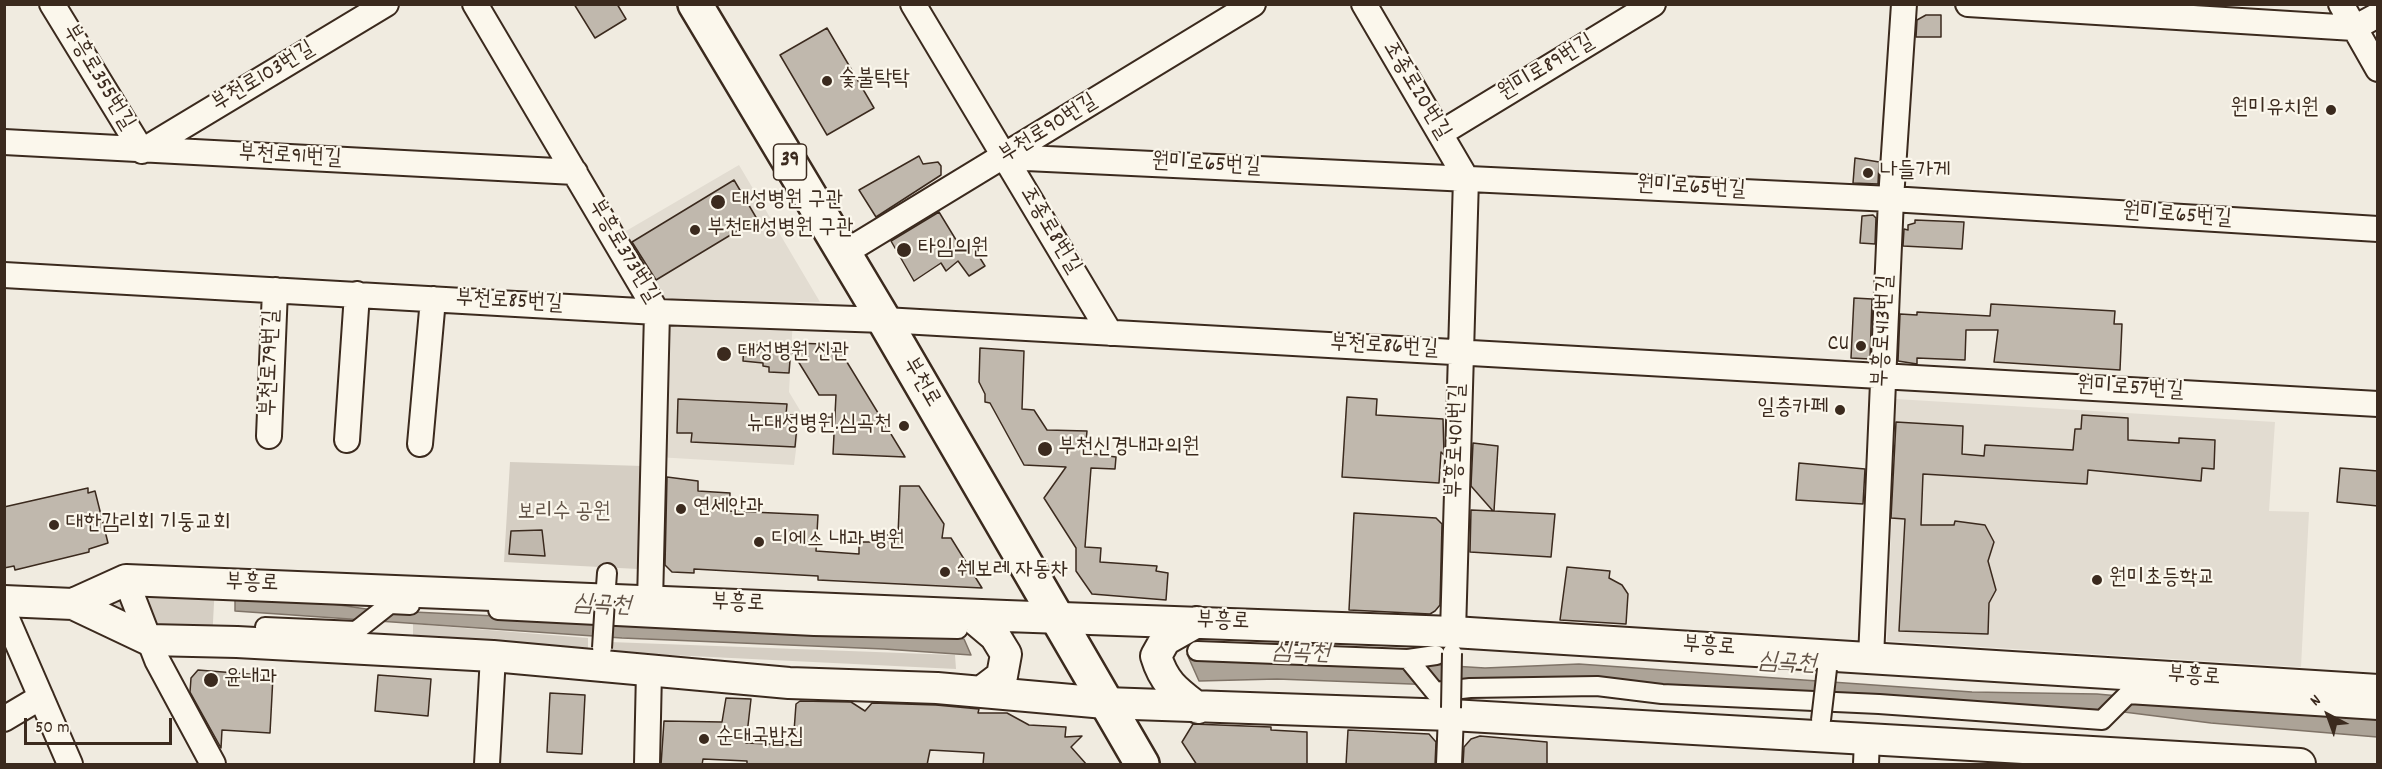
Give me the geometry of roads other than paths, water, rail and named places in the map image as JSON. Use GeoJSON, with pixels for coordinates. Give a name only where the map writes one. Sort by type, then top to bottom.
{"type":"FeatureCollection","features":[{"type":"Feature","properties":{"kind":"main road","name":"부천로"},"geometry":{"type":"LineString","coordinates":[[695,4],[884,320],[1142,765]]}},
{"type":"Feature","properties":{"kind":"street","name":"부흥로355번길"},"geometry":{"type":"LineString","coordinates":[[52,4],[142,151]]}},
{"type":"Feature","properties":{"kind":"street","name":"부천로103번길"},"geometry":{"type":"LineString","coordinates":[[142,151],[386,4]]}},
{"type":"Feature","properties":{"kind":"street","name":"부흥로373번길"},"geometry":{"type":"LineString","coordinates":[[475,4],[657,312],[656,457],[650,602]]}},
{"type":"Feature","properties":{"kind":"street","name":"조종로8번길"},"geometry":{"type":"LineString","coordinates":[[913,4],[1110,333]]}},
{"type":"Feature","properties":{"kind":"street","name":"부천로90번길"},"geometry":{"type":"LineString","coordinates":[[844,253],[1253,4]]}},
{"type":"Feature","properties":{"kind":"street","name":"조종로20번길"},"geometry":{"type":"LineString","coordinates":[[1364,4],[1466,178]]}},
{"type":"Feature","properties":{"kind":"street","name":"원미로89번길"},"geometry":{"type":"LineString","coordinates":[[1441,133],[1653,4]]}},
{"type":"Feature","properties":{"kind":"street","name":"부흥로413번길"},"geometry":{"type":"LineString","coordinates":[[1872,658],[1891,199],[1904,4]]}},
{"type":"Feature","properties":{"kind":"street"},"geometry":{"type":"LineString","coordinates":[[1968,4],[2355,28],[2378,15]]}},
{"type":"Feature","properties":{"kind":"street"},"geometry":{"type":"LineString","coordinates":[[2341,4],[2378,69]]}},
{"type":"Feature","properties":{"kind":"street","name":"부천로91번길"},"geometry":{"type":"LineString","coordinates":[[4,142],[575,172]]}},
{"type":"Feature","properties":{"kind":"street","name":"원미로65번길"},"geometry":{"type":"LineString","coordinates":[[1005,157],[1891,199],[2378,229]]}},
{"type":"Feature","properties":{"kind":"street","name":"부흥로401번길"},"geometry":{"type":"LineString","coordinates":[[1445,643],[1461,352],[1466,178]]}},
{"type":"Feature","properties":{"kind":"street","name":"부천로85번길"},"geometry":{"type":"LineString","coordinates":[[4,275],[657,312],[884,320]]}},
{"type":"Feature","properties":{"kind":"street","name":"부천로79번길"},"geometry":{"type":"LineString","coordinates":[[269,436],[275,290]]}},
{"type":"Feature","properties":{"kind":"street"},"geometry":{"type":"LineString","coordinates":[[347,440],[357,294]]}},
{"type":"Feature","properties":{"kind":"street"},"geometry":{"type":"LineString","coordinates":[[420,444],[433,299]]}},
{"type":"Feature","properties":{"kind":"street","name":"부천로86번길"},"geometry":{"type":"LineString","coordinates":[[884,320],[1883,376]]}},
{"type":"Feature","properties":{"kind":"street","name":"원미로57번길"},"geometry":{"type":"LineString","coordinates":[[1883,376],[2378,404]]}},
{"type":"Feature","properties":{"kind":"street"},"geometry":{"type":"LineString","coordinates":[[126,580],[157,660],[213,765]]}},
{"type":"Feature","properties":{"kind":"street","name":"부흥로"},"geometry":{"type":"LineString","coordinates":[[73,604],[126,580],[606,593],[650,602],[964,622],[1056,618],[1197,636],[1445,643],[1828,662],[1872,658],[2378,690]]}},
{"type":"Feature","properties":{"kind":"street"},"geometry":{"type":"LineString","coordinates":[[416,606],[457,601],[606,593],[601,657]]}},
{"type":"Feature","properties":{"kind":"street","name":"부흥로"},"geometry":{"type":"LineString","coordinates":[[4,601],[73,604],[149,640],[237,642],[493,656],[601,657],[648,671],[789,683],[937,688],[1105,704],[1820,729],[1866,752],[2300,765]]}},
{"type":"Feature","properties":{"kind":"street"},"geometry":{"type":"LineString","coordinates":[[265,627],[356,631],[390,604],[814,626],[964,622],[995,636],[1006,654],[1002,676],[981,692]]}},
{"type":"Feature","properties":{"kind":"street"},"geometry":{"type":"LineString","coordinates":[[4,612],[70,765]]}},
{"type":"Feature","properties":{"kind":"street"},"geometry":{"type":"LineString","coordinates":[[1198,708],[1176,691],[1161,675],[1156,656],[1165,640],[1197,636],[1408,659],[1445,643],[1451,715],[1449,765]]}},
{"type":"Feature","properties":{"kind":"street"},"geometry":{"type":"LineString","coordinates":[[488,765],[493,656]]}},
{"type":"Feature","properties":{"kind":"street"},"geometry":{"type":"LineString","coordinates":[[1408,659],[1435,692],[1470,688],[1597,686],[1662,694],[1879,704],[2102,720],[2128,694],[2378,710]]}},
{"type":"Feature","properties":{"kind":"street"},"geometry":{"type":"LineString","coordinates":[[1820,729],[1828,662]]}},
{"type":"Feature","properties":{"kind":"street"},"geometry":{"type":"LineString","coordinates":[[646,765],[648,671]]}},
{"type":"Feature","properties":{"kind":"street"},"geometry":{"type":"LineString","coordinates":[[4,719],[41,697]]}},
{"type":"Feature","properties":{"kind":"place","name":"숯불탁탁"},"geometry":{"type":"Point","coordinates":[827,81]}},
{"type":"Feature","properties":{"kind":"place","name":"원미유치원"},"geometry":{"type":"Point","coordinates":[2331,110]}},
{"type":"Feature","properties":{"kind":"place","name":"나들가게"},"geometry":{"type":"Point","coordinates":[1868,173]}},
{"type":"Feature","properties":{"kind":"place","name":"대성병원 구관"},"geometry":{"type":"Point","coordinates":[718,202]}},
{"type":"Feature","properties":{"kind":"place","name":"부천대성병원 구관"},"geometry":{"type":"Point","coordinates":[695,230]}},
{"type":"Feature","properties":{"kind":"place","name":"타임의원"},"geometry":{"type":"Point","coordinates":[904,250]}},
{"type":"Feature","properties":{"kind":"place","name":"CU"},"geometry":{"type":"Point","coordinates":[1861,346]}},
{"type":"Feature","properties":{"kind":"place","name":"대성병원 신관"},"geometry":{"type":"Point","coordinates":[724,354]}},
{"type":"Feature","properties":{"kind":"place","name":"일층카페"},"geometry":{"type":"Point","coordinates":[1840,410]}},
{"type":"Feature","properties":{"kind":"place","name":"뉴대성병원.심곡천"},"geometry":{"type":"Point","coordinates":[904,426]}},
{"type":"Feature","properties":{"kind":"place","name":"부천신경내과의원"},"geometry":{"type":"Point","coordinates":[1045,449]}},
{"type":"Feature","properties":{"kind":"place","name":"연세안과"},"geometry":{"type":"Point","coordinates":[681,509]}},
{"type":"Feature","properties":{"kind":"place","name":"대한감리회 기둥교회"},"geometry":{"type":"Point","coordinates":[54,525]}},
{"type":"Feature","properties":{"kind":"place","name":"디에스 내과 병원"},"geometry":{"type":"Point","coordinates":[759,542]}},
{"type":"Feature","properties":{"kind":"place","name":"쉐보레 자동차"},"geometry":{"type":"Point","coordinates":[945,572]}},
{"type":"Feature","properties":{"kind":"place","name":"원미초등학교"},"geometry":{"type":"Point","coordinates":[2097,580]}},
{"type":"Feature","properties":{"kind":"place","name":"윤내과"},"geometry":{"type":"Point","coordinates":[211,680]}},
{"type":"Feature","properties":{"kind":"place","name":"순대국밥집"},"geometry":{"type":"Point","coordinates":[704,739]}},
{"type":"Feature","properties":{"kind":"park label","name":"보리수 공원"},"geometry":{"type":"Point","coordinates":[564,514]}},
{"type":"Feature","properties":{"kind":"water label","name":"심곡천"},"geometry":{"type":"Point","coordinates":[602,607]}},
{"type":"Feature","properties":{"kind":"water label","name":"심곡천"},"geometry":{"type":"Point","coordinates":[1301,655]}},
{"type":"Feature","properties":{"kind":"water label","name":"심곡천"},"geometry":{"type":"Point","coordinates":[1787,665]}}]}
